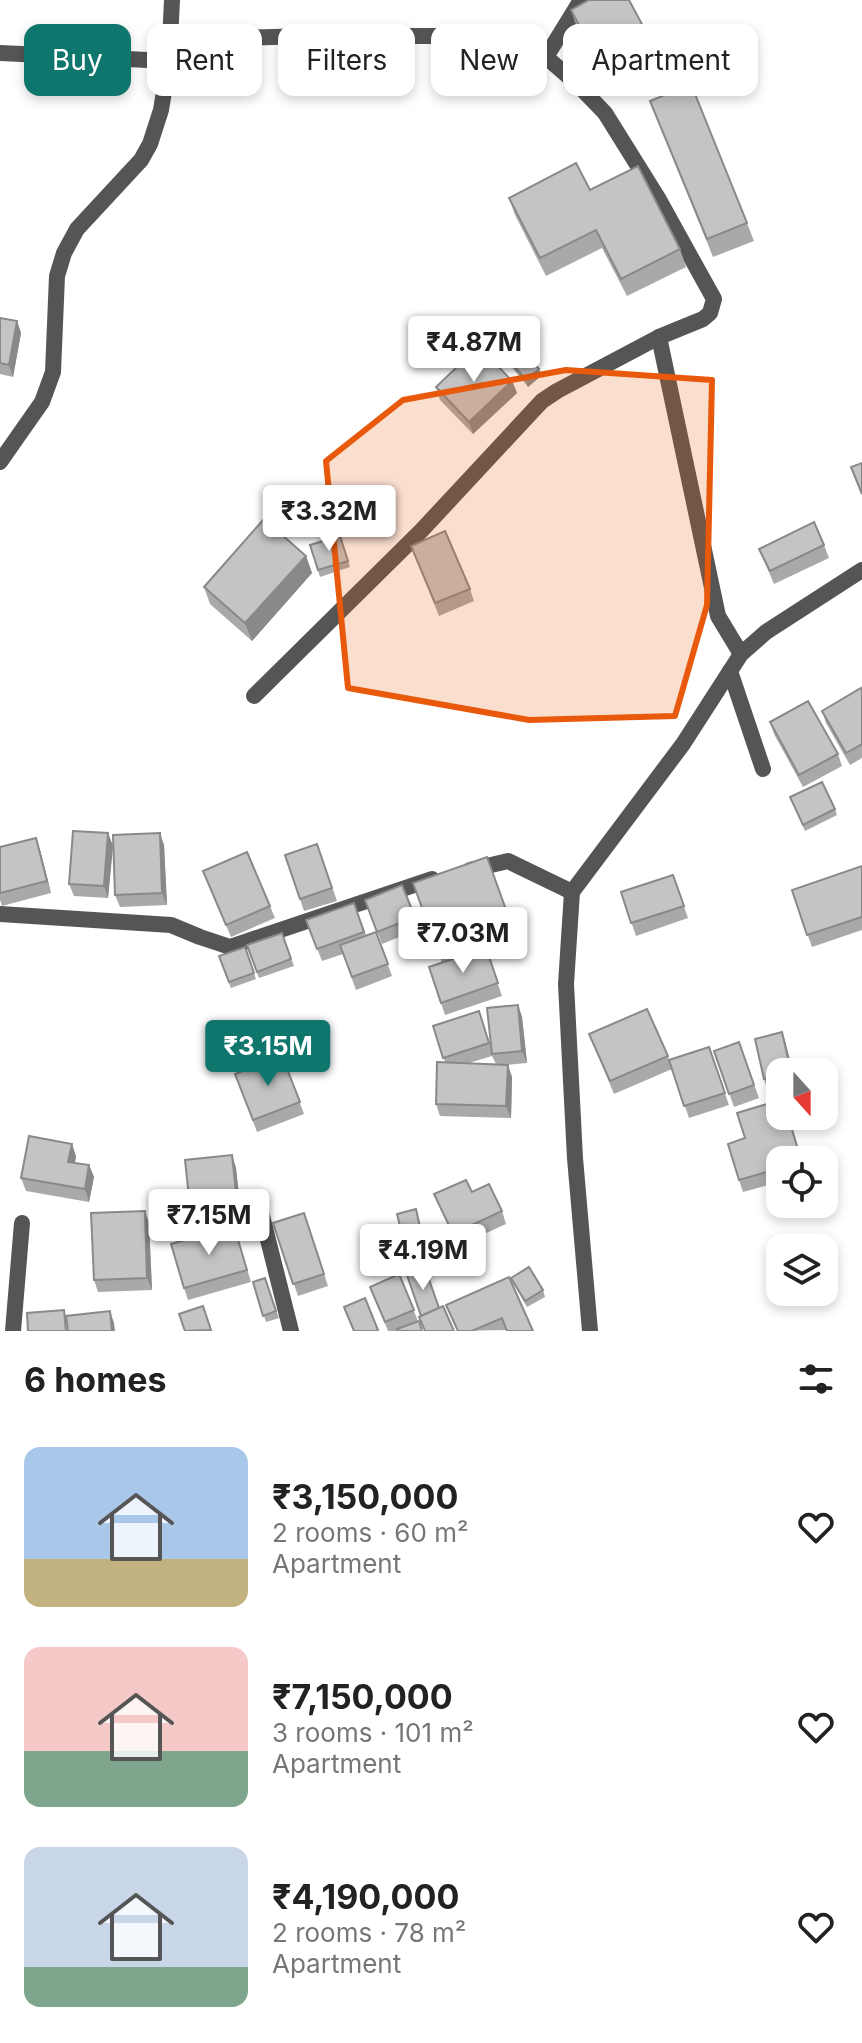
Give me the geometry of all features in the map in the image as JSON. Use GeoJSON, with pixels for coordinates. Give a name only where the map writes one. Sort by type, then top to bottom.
{"type":"FeatureCollection","features":[{"type":"Feature","properties":{"kind":"street"},"geometry":{"type":"LineString","coordinates":[[171,24],[172,0]]}},
{"type":"Feature","properties":{"kind":"street"},"geometry":{"type":"LineString","coordinates":[[547,55],[581,0]]}},
{"type":"Feature","properties":{"kind":"street"},"geometry":{"type":"LineString","coordinates":[[262,37],[431,36]]}},
{"type":"Feature","properties":{"kind":"street"},"geometry":{"type":"LineString","coordinates":[[0,53],[147,60]]}},
{"type":"Feature","properties":{"kind":"street"},"geometry":{"type":"LineString","coordinates":[[254,696],[421,531],[542,401],[659,337],[703,319],[710,313],[714,299],[658,198],[605,113],[547,58]]}},
{"type":"Feature","properties":{"kind":"street"},"geometry":{"type":"LineString","coordinates":[[0,462],[42,402],[53,372],[57,276],[64,253],[77,229],[141,160],[150,144],[163,96]]}},
{"type":"Feature","properties":{"kind":"street"},"geometry":{"type":"LineString","coordinates":[[659,337],[718,616],[741,654]]}},
{"type":"Feature","properties":{"kind":"street"},"geometry":{"type":"LineString","coordinates":[[590,1331],[575,1158],[566,984],[572,892],[683,744],[741,654],[766,632],[862,570]]}},
{"type":"Feature","properties":{"kind":"street"},"geometry":{"type":"LineString","coordinates":[[730,671],[763,769]]}},
{"type":"Feature","properties":{"kind":"street"},"geometry":{"type":"LineString","coordinates":[[0,914],[171,925],[230,947],[439,877],[508,861],[572,892]]}},
{"type":"Feature","properties":{"kind":"street"},"geometry":{"type":"LineString","coordinates":[[261,1212],[291,1331]]}},
{"type":"Feature","properties":{"kind":"street"},"geometry":{"type":"LineString","coordinates":[[13,1331],[22,1223]]}},
{"type":"Feature","properties":{"kind":"highlighted area"},"geometry":{"type":"Polygon","coordinates":[[[566,370],[712,380],[707,605],[675,716],[529,720],[348,688],[326,461],[403,400],[566,370]]]}},
{"type":"Feature","properties":{"kind":"building"},"geometry":{"type":"Polygon","coordinates":[[[589,0],[629,0],[642,24],[578,24],[571,10],[589,0]]]}},
{"type":"Feature","properties":{"kind":"building"},"geometry":{"type":"Polygon","coordinates":[[[662,96],[696,96],[747,223],[707,239],[650,101],[662,96]]]}},
{"type":"Feature","properties":{"kind":"building"},"geometry":{"type":"Polygon","coordinates":[[[576,163],[590,190],[638,166],[680,249],[621,279],[596,230],[540,258],[509,198],[576,163]]]}},
{"type":"Feature","properties":{"kind":"building"},"geometry":{"type":"Polygon","coordinates":[[[0,318],[17,321],[9,365],[0,363],[0,318]]]}},
{"type":"Feature","properties":{"kind":"building"},"geometry":{"type":"Polygon","coordinates":[[[479,346],[512,381],[469,422],[436,387],[479,346]]]}},
{"type":"Feature","properties":{"kind":"building"},"geometry":{"type":"Polygon","coordinates":[[[520,347],[539,369],[526,380],[508,359],[520,347]]]}},
{"type":"Feature","properties":{"kind":"building"},"geometry":{"type":"Polygon","coordinates":[[[862,463],[862,494],[851,467],[862,463]]]}},
{"type":"Feature","properties":{"kind":"building"},"geometry":{"type":"Polygon","coordinates":[[[264,519],[306,556],[245,623],[204,587],[264,519]]]}},
{"type":"Feature","properties":{"kind":"building"},"geometry":{"type":"Polygon","coordinates":[[[814,522],[824,545],[770,571],[759,549],[814,522]]]}},
{"type":"Feature","properties":{"kind":"building"},"geometry":{"type":"Polygon","coordinates":[[[445,531],[470,589],[435,603],[411,546],[445,531]]]}},
{"type":"Feature","properties":{"kind":"building"},"geometry":{"type":"Polygon","coordinates":[[[340,536],[348,561],[318,570],[310,545],[340,536]]]}},
{"type":"Feature","properties":{"kind":"building"},"geometry":{"type":"Polygon","coordinates":[[[861,688],[862,744],[846,753],[822,711],[861,688]]]}},
{"type":"Feature","properties":{"kind":"building"},"geometry":{"type":"Polygon","coordinates":[[[808,701],[838,754],[799,775],[770,722],[808,701]]]}},
{"type":"Feature","properties":{"kind":"building"},"geometry":{"type":"Polygon","coordinates":[[[822,782],[835,809],[803,825],[790,797],[822,782]]]}},
{"type":"Feature","properties":{"kind":"building"},"geometry":{"type":"Polygon","coordinates":[[[73,831],[108,833],[104,886],[69,884],[73,831]]]}},
{"type":"Feature","properties":{"kind":"building"},"geometry":{"type":"Polygon","coordinates":[[[160,833],[162,893],[115,895],[113,835],[160,833]]]}},
{"type":"Feature","properties":{"kind":"building"},"geometry":{"type":"Polygon","coordinates":[[[36,838],[47,881],[0,893],[0,847],[36,838]]]}},
{"type":"Feature","properties":{"kind":"building"},"geometry":{"type":"Polygon","coordinates":[[[317,844],[332,888],[300,899],[285,855],[317,844]]]}},
{"type":"Feature","properties":{"kind":"building"},"geometry":{"type":"Polygon","coordinates":[[[247,852],[270,906],[226,925],[203,871],[247,852]]]}},
{"type":"Feature","properties":{"kind":"building"},"geometry":{"type":"Polygon","coordinates":[[[487,857],[509,918],[436,946],[413,883],[487,857]]]}},
{"type":"Feature","properties":{"kind":"building"},"geometry":{"type":"Polygon","coordinates":[[[862,866],[862,917],[807,935],[792,890],[862,866]]]}},
{"type":"Feature","properties":{"kind":"building"},"geometry":{"type":"Polygon","coordinates":[[[673,875],[684,906],[631,923],[621,892],[673,875]]]}},
{"type":"Feature","properties":{"kind":"building"},"geometry":{"type":"Polygon","coordinates":[[[402,885],[415,917],[377,932],[365,900],[402,885]]]}},
{"type":"Feature","properties":{"kind":"building"},"geometry":{"type":"Polygon","coordinates":[[[354,903],[364,932],[317,949],[306,920],[354,903]]]}},
{"type":"Feature","properties":{"kind":"building"},"geometry":{"type":"Polygon","coordinates":[[[376,932],[388,964],[352,977],[340,945],[376,932]]]}},
{"type":"Feature","properties":{"kind":"building"},"geometry":{"type":"Polygon","coordinates":[[[282,933],[291,959],[257,972],[247,945],[282,933]]]}},
{"type":"Feature","properties":{"kind":"building"},"geometry":{"type":"Polygon","coordinates":[[[245,947],[254,973],[229,982],[219,956],[245,947]]]}},
{"type":"Feature","properties":{"kind":"building"},"geometry":{"type":"Polygon","coordinates":[[[486,948],[498,983],[441,1003],[429,967],[486,948]]]}},
{"type":"Feature","properties":{"kind":"building"},"geometry":{"type":"Polygon","coordinates":[[[518,1005],[522,1051],[492,1054],[487,1008],[518,1005]]]}},
{"type":"Feature","properties":{"kind":"building"},"geometry":{"type":"Polygon","coordinates":[[[647,1009],[668,1056],[610,1081],[589,1034],[647,1009]]]}},
{"type":"Feature","properties":{"kind":"building"},"geometry":{"type":"Polygon","coordinates":[[[479,1011],[489,1043],[443,1058],[433,1026],[479,1011]]]}},
{"type":"Feature","properties":{"kind":"building"},"geometry":{"type":"Polygon","coordinates":[[[782,1032],[788,1058],[766,1058],[766,1079],[764,1079],[755,1039],[782,1032]]]}},
{"type":"Feature","properties":{"kind":"building"},"geometry":{"type":"Polygon","coordinates":[[[739,1042],[754,1085],[729,1094],[714,1051],[739,1042]]]}},
{"type":"Feature","properties":{"kind":"building"},"geometry":{"type":"Polygon","coordinates":[[[709,1047],[725,1093],[684,1106],[669,1060],[709,1047]]]}},
{"type":"Feature","properties":{"kind":"building"},"geometry":{"type":"Polygon","coordinates":[[[282,1056],[300,1102],[253,1120],[235,1074],[282,1056]]]}},
{"type":"Feature","properties":{"kind":"building"},"geometry":{"type":"Polygon","coordinates":[[[437,1062],[508,1065],[506,1106],[436,1104],[437,1062]]]}},
{"type":"Feature","properties":{"kind":"building"},"geometry":{"type":"Polygon","coordinates":[[[766,1104],[766,1130],[792,1130],[797,1146],[766,1146],[766,1172],[739,1180],[728,1144],[745,1138],[737,1113],[766,1104]]]}},
{"type":"Feature","properties":{"kind":"building"},"geometry":{"type":"Polygon","coordinates":[[[29,1136],[72,1144],[68,1162],[89,1165],[85,1189],[21,1178],[29,1136]]]}},
{"type":"Feature","properties":{"kind":"building"},"geometry":{"type":"Polygon","coordinates":[[[232,1155],[237,1202],[190,1207],[185,1160],[232,1155]]]}},
{"type":"Feature","properties":{"kind":"building"},"geometry":{"type":"Polygon","coordinates":[[[466,1180],[472,1192],[489,1184],[502,1211],[453,1234],[434,1194],[466,1180]]]}},
{"type":"Feature","properties":{"kind":"building"},"geometry":{"type":"Polygon","coordinates":[[[416,1209],[426,1254],[408,1258],[397,1214],[416,1209]]]}},
{"type":"Feature","properties":{"kind":"building"},"geometry":{"type":"Polygon","coordinates":[[[145,1211],[147,1278],[94,1280],[91,1213],[145,1211]]]}},
{"type":"Feature","properties":{"kind":"building"},"geometry":{"type":"Polygon","coordinates":[[[304,1213],[324,1274],[293,1284],[273,1223],[304,1213]]]}},
{"type":"Feature","properties":{"kind":"building"},"geometry":{"type":"Polygon","coordinates":[[[234,1226],[247,1270],[184,1288],[171,1244],[234,1226]]]}},
{"type":"Feature","properties":{"kind":"building"},"geometry":{"type":"Polygon","coordinates":[[[529,1267],[543,1290],[525,1301],[511,1278],[529,1267]]]}},
{"type":"Feature","properties":{"kind":"building"},"geometry":{"type":"Polygon","coordinates":[[[425,1268],[439,1308],[421,1316],[407,1275],[425,1268]]]}},
{"type":"Feature","properties":{"kind":"building"},"geometry":{"type":"Polygon","coordinates":[[[399,1274],[414,1310],[385,1322],[370,1287],[399,1274]]]}},
{"type":"Feature","properties":{"kind":"building"},"geometry":{"type":"Polygon","coordinates":[[[509,1277],[533,1331],[507,1331],[502,1318],[472,1331],[458,1331],[446,1305],[509,1277]]]}},
{"type":"Feature","properties":{"kind":"building"},"geometry":{"type":"Polygon","coordinates":[[[265,1278],[276,1311],[263,1316],[253,1282],[265,1278]]]}},
{"type":"Feature","properties":{"kind":"building"},"geometry":{"type":"Polygon","coordinates":[[[365,1298],[378,1330],[354,1331],[344,1307],[365,1298]]]}},
{"type":"Feature","properties":{"kind":"building"},"geometry":{"type":"Polygon","coordinates":[[[203,1306],[211,1330],[185,1331],[179,1314],[203,1306]]]}},
{"type":"Feature","properties":{"kind":"building"},"geometry":{"type":"Polygon","coordinates":[[[443,1306],[454,1331],[425,1331],[419,1317],[443,1306]]]}},
{"type":"Feature","properties":{"kind":"building"},"geometry":{"type":"Polygon","coordinates":[[[64,1310],[66,1331],[28,1331],[27,1313],[64,1310]]]}},
{"type":"Feature","properties":{"kind":"building"},"geometry":{"type":"Polygon","coordinates":[[[110,1311],[112,1331],[68,1331],[66,1316],[110,1311]]]}},
{"type":"Feature","properties":{"kind":"building"},"geometry":{"type":"Polygon","coordinates":[[[419,1321],[422,1331],[397,1329],[419,1321]]]}}]}
